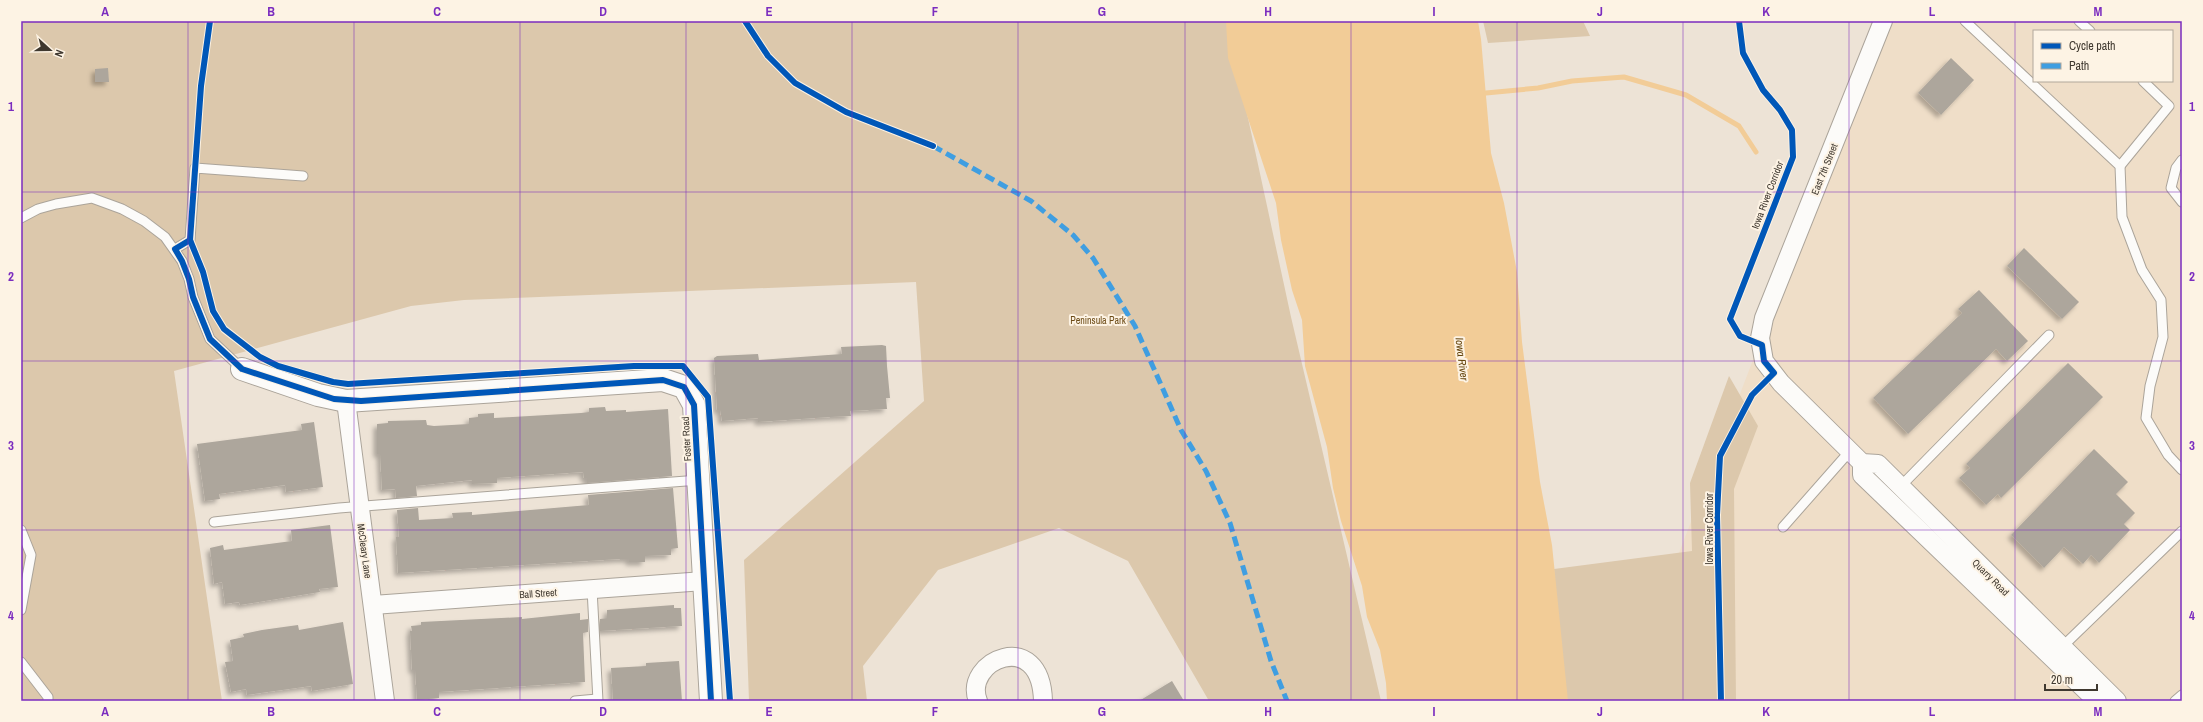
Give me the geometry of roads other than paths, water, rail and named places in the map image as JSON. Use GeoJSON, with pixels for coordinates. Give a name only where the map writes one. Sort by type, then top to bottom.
{"type":"FeatureCollection","features":[{"type":"Feature","properties":{"kind":"street","name":"East 7th Street"},"geometry":{"type":"LineString","coordinates":[[1764,318],[1883,21]]}},
{"type":"Feature","properties":{"kind":"street","name":"Quarry Road"},"geometry":{"type":"LineString","coordinates":[[1764,318],[1760,338],[1764,361],[1781,383],[1856,457],[1862,475],[2057,652]]}},
{"type":"Feature","properties":{"kind":"street","name":"Foster Road"},"geometry":{"type":"LineString","coordinates":[[242,369],[318,395],[346,401],[663,380],[684,387],[694,405],[711,701]]}},
{"type":"Feature","properties":{"kind":"street","name":"McCleary Lane"},"geometry":{"type":"LineString","coordinates":[[346,401],[385,701]]}},
{"type":"Feature","properties":{"kind":"street","name":"Quarry Road"},"geometry":{"type":"LineString","coordinates":[[1856,457],[1878,464],[2057,652],[2091,694],[2116,701]]}},
{"type":"Feature","properties":{"kind":"street","name":"Ball Street"},"geometry":{"type":"LineString","coordinates":[[373,605],[704,581]]}},
{"type":"Feature","properties":{"kind":"street"},"geometry":{"type":"LineString","coordinates":[[978,701],[975,687],[983,670],[995,661],[1011,657],[1020,659],[1035,667],[1043,686],[1043,701]]}},
{"type":"Feature","properties":{"kind":"lane"},"geometry":{"type":"LineString","coordinates":[[1966,21],[2120,166]]}},
{"type":"Feature","properties":{"kind":"lane"},"geometry":{"type":"LineString","coordinates":[[2079,21],[2089,30]]}},
{"type":"Feature","properties":{"kind":"lane"},"geometry":{"type":"LineString","coordinates":[[2144,82],[2169,106],[2120,166],[2122,217],[2142,270],[2161,300],[2164,337],[2150,386],[2146,418],[2168,455],[2182,470]]}},
{"type":"Feature","properties":{"kind":"lane"},"geometry":{"type":"LineString","coordinates":[[2182,160],[2176,168],[2171,188],[2182,202]]}},
{"type":"Feature","properties":{"kind":"lane"},"geometry":{"type":"LineString","coordinates":[[175,249],[190,240],[195,168],[304,176]]}},
{"type":"Feature","properties":{"kind":"lane"},"geometry":{"type":"LineString","coordinates":[[21,218],[38,209],[56,204],[92,198],[122,209],[144,221],[165,237],[175,249],[182,261],[189,279],[193,297],[210,339],[242,369]]}},
{"type":"Feature","properties":{"kind":"lane"},"geometry":{"type":"LineString","coordinates":[[1900,487],[2048,335]]}},
{"type":"Feature","properties":{"kind":"lane"},"geometry":{"type":"LineString","coordinates":[[1783,527],[1856,457]]}},
{"type":"Feature","properties":{"kind":"lane"},"geometry":{"type":"LineString","coordinates":[[214,522],[359,507],[699,480]]}},
{"type":"Feature","properties":{"kind":"lane"},"geometry":{"type":"LineString","coordinates":[[21,530],[31,555],[21,610]]}},
{"type":"Feature","properties":{"kind":"lane"},"geometry":{"type":"LineString","coordinates":[[2057,652],[2182,531]]}},
{"type":"Feature","properties":{"kind":"lane"},"geometry":{"type":"LineString","coordinates":[[575,701],[598,700],[592,588]]}},
{"type":"Feature","properties":{"kind":"lane"},"geometry":{"type":"LineString","coordinates":[[21,662],[48,697],[48,701]]}},
{"type":"Feature","properties":{"kind":"lane"},"geometry":{"type":"LineString","coordinates":[[2175,701],[2182,694]]}},
{"type":"Feature","properties":{"kind":"water","name":"Iowa River"},"geometry":{"type":"Polygon","coordinates":[[[1226,21],[1478,21],[1481,39],[1491,153],[1504,203],[1517,272],[1522,342],[1540,482],[1552,545],[1568,701],[1387,701],[1386,683],[1380,650],[1367,617],[1362,586],[1341,521],[1333,488],[1327,447],[1305,366],[1302,320],[1292,290],[1281,240],[1276,203],[1228,58],[1226,21]]]}},
{"type":"Feature","properties":{"kind":"waterway"},"geometry":{"type":"LineString","coordinates":[[1486,93],[1538,88],[1572,81],[1624,77],[1686,95],[1739,126],[1756,152]]}},
{"type":"Feature","properties":{"kind":"park label","name":"Peninsula Park"},"geometry":{"type":"Point","coordinates":[1098,320]}}]}
